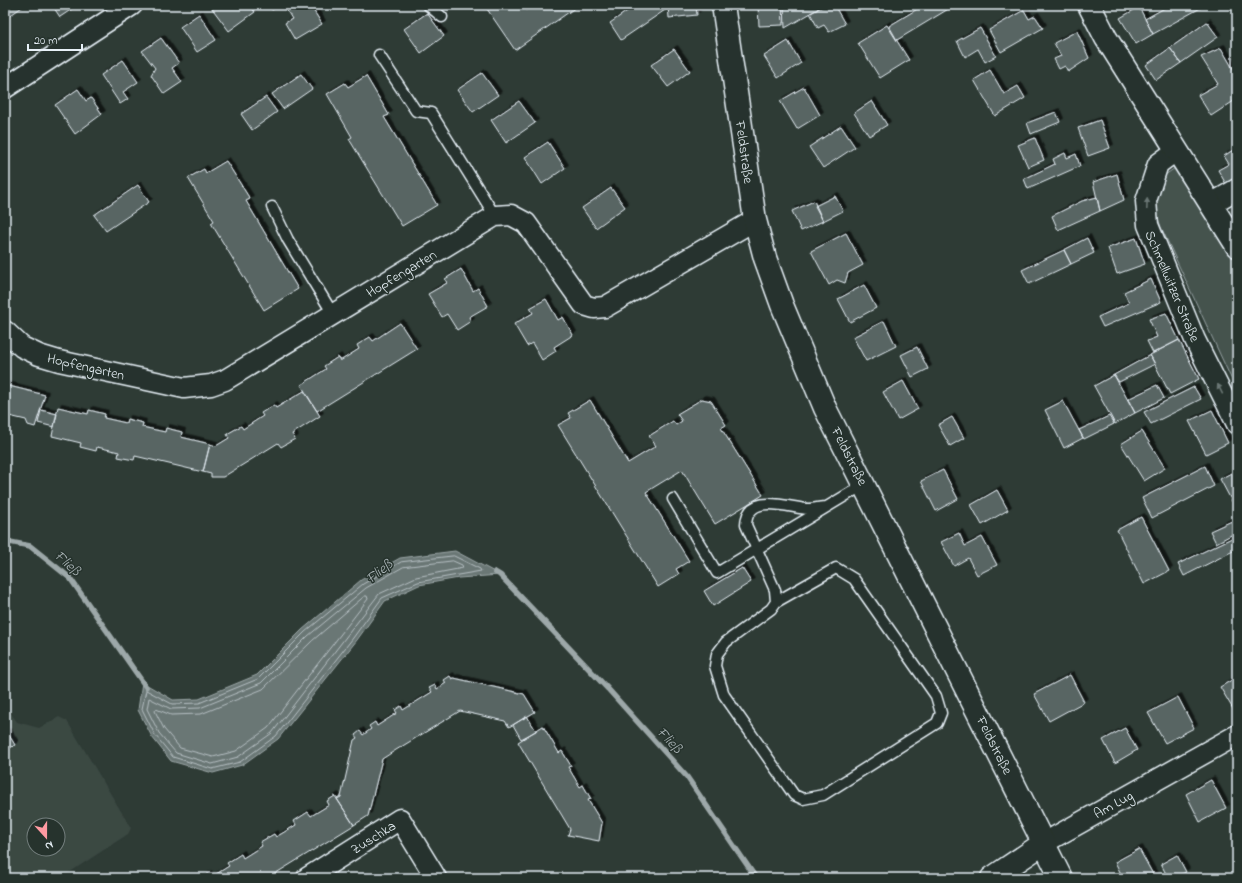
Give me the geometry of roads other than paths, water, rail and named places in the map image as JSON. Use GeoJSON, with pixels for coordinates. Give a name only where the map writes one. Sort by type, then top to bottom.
{"type":"FeatureCollection","features":[{"type":"Feature","properties":{"kind":"street"},"geometry":{"type":"LineString","coordinates":[[5,88],[132,5]]}},
{"type":"Feature","properties":{"kind":"street","name":"Feldstraße"},"geometry":{"type":"LineString","coordinates":[[723,5],[755,220],[765,258],[800,351],[825,408],[865,484],[1061,878]]}},
{"type":"Feature","properties":{"kind":"street"},"geometry":{"type":"LineString","coordinates":[[1089,5],[1106,38],[1237,246]]}},
{"type":"Feature","properties":{"kind":"street","name":"Schmellwitzer Straße"},"geometry":{"type":"LineString","coordinates":[[1177,150],[1158,164],[1146,201],[1148,225],[1195,340],[1237,424]]}},
{"type":"Feature","properties":{"kind":"street"},"geometry":{"type":"LineString","coordinates":[[1211,204],[1237,189]]}},
{"type":"Feature","properties":{"kind":"street"},"geometry":{"type":"LineString","coordinates":[[495,216],[511,214],[526,223],[584,305],[594,308],[605,307],[755,220]]}},
{"type":"Feature","properties":{"kind":"street","name":"Hopfengarten"},"geometry":{"type":"LineString","coordinates":[[5,331],[22,347],[39,355],[184,388],[212,385],[225,380],[495,216]]}},
{"type":"Feature","properties":{"kind":"street","name":"Am Lug"},"geometry":{"type":"LineString","coordinates":[[992,878],[1044,843],[1237,735]]}},
{"type":"Feature","properties":{"kind":"street","name":"Zuschka"},"geometry":{"type":"LineString","coordinates":[[307,878],[400,819],[436,878]]}},
{"type":"Feature","properties":{"kind":"lane"},"geometry":{"type":"LineString","coordinates":[[428,5],[442,17]]}},
{"type":"Feature","properties":{"kind":"lane"},"geometry":{"type":"LineString","coordinates":[[379,55],[416,111],[431,113],[495,216]]}},
{"type":"Feature","properties":{"kind":"lane"},"geometry":{"type":"LineString","coordinates":[[272,207],[288,240],[332,314]]}},
{"type":"Feature","properties":{"kind":"lane"},"geometry":{"type":"LineString","coordinates":[[672,499],[718,573],[865,484]]}},
{"type":"Feature","properties":{"kind":"lane"},"geometry":{"type":"LineString","coordinates":[[776,602],[836,568],[854,579],[936,696],[941,713],[937,723],[823,795],[803,799],[794,795],[724,695],[715,666],[717,654],[726,642],[752,625],[771,609],[776,602],[775,590],[746,524],[746,516],[752,509],[763,504],[774,503],[808,509],[827,507]]}},
{"type":"Feature","properties":{"kind":"water"},"geometry":{"type":"Polygon","coordinates":[[[455,551],[500,575],[459,578],[419,585],[385,601],[357,640],[278,739],[242,765],[213,773],[171,761],[152,737],[138,710],[142,682],[173,700],[199,699],[257,675],[302,630],[361,580],[400,558],[455,551]]]}},
{"type":"Feature","properties":{"kind":"waterway","name":"Fließ"},"geometry":{"type":"LineString","coordinates":[[5,541],[30,546],[70,578],[146,687]]}},
{"type":"Feature","properties":{"kind":"waterway","name":"Fließ"},"geometry":{"type":"LineString","coordinates":[[495,572],[500,575],[608,689],[687,777],[756,878]]}}]}
